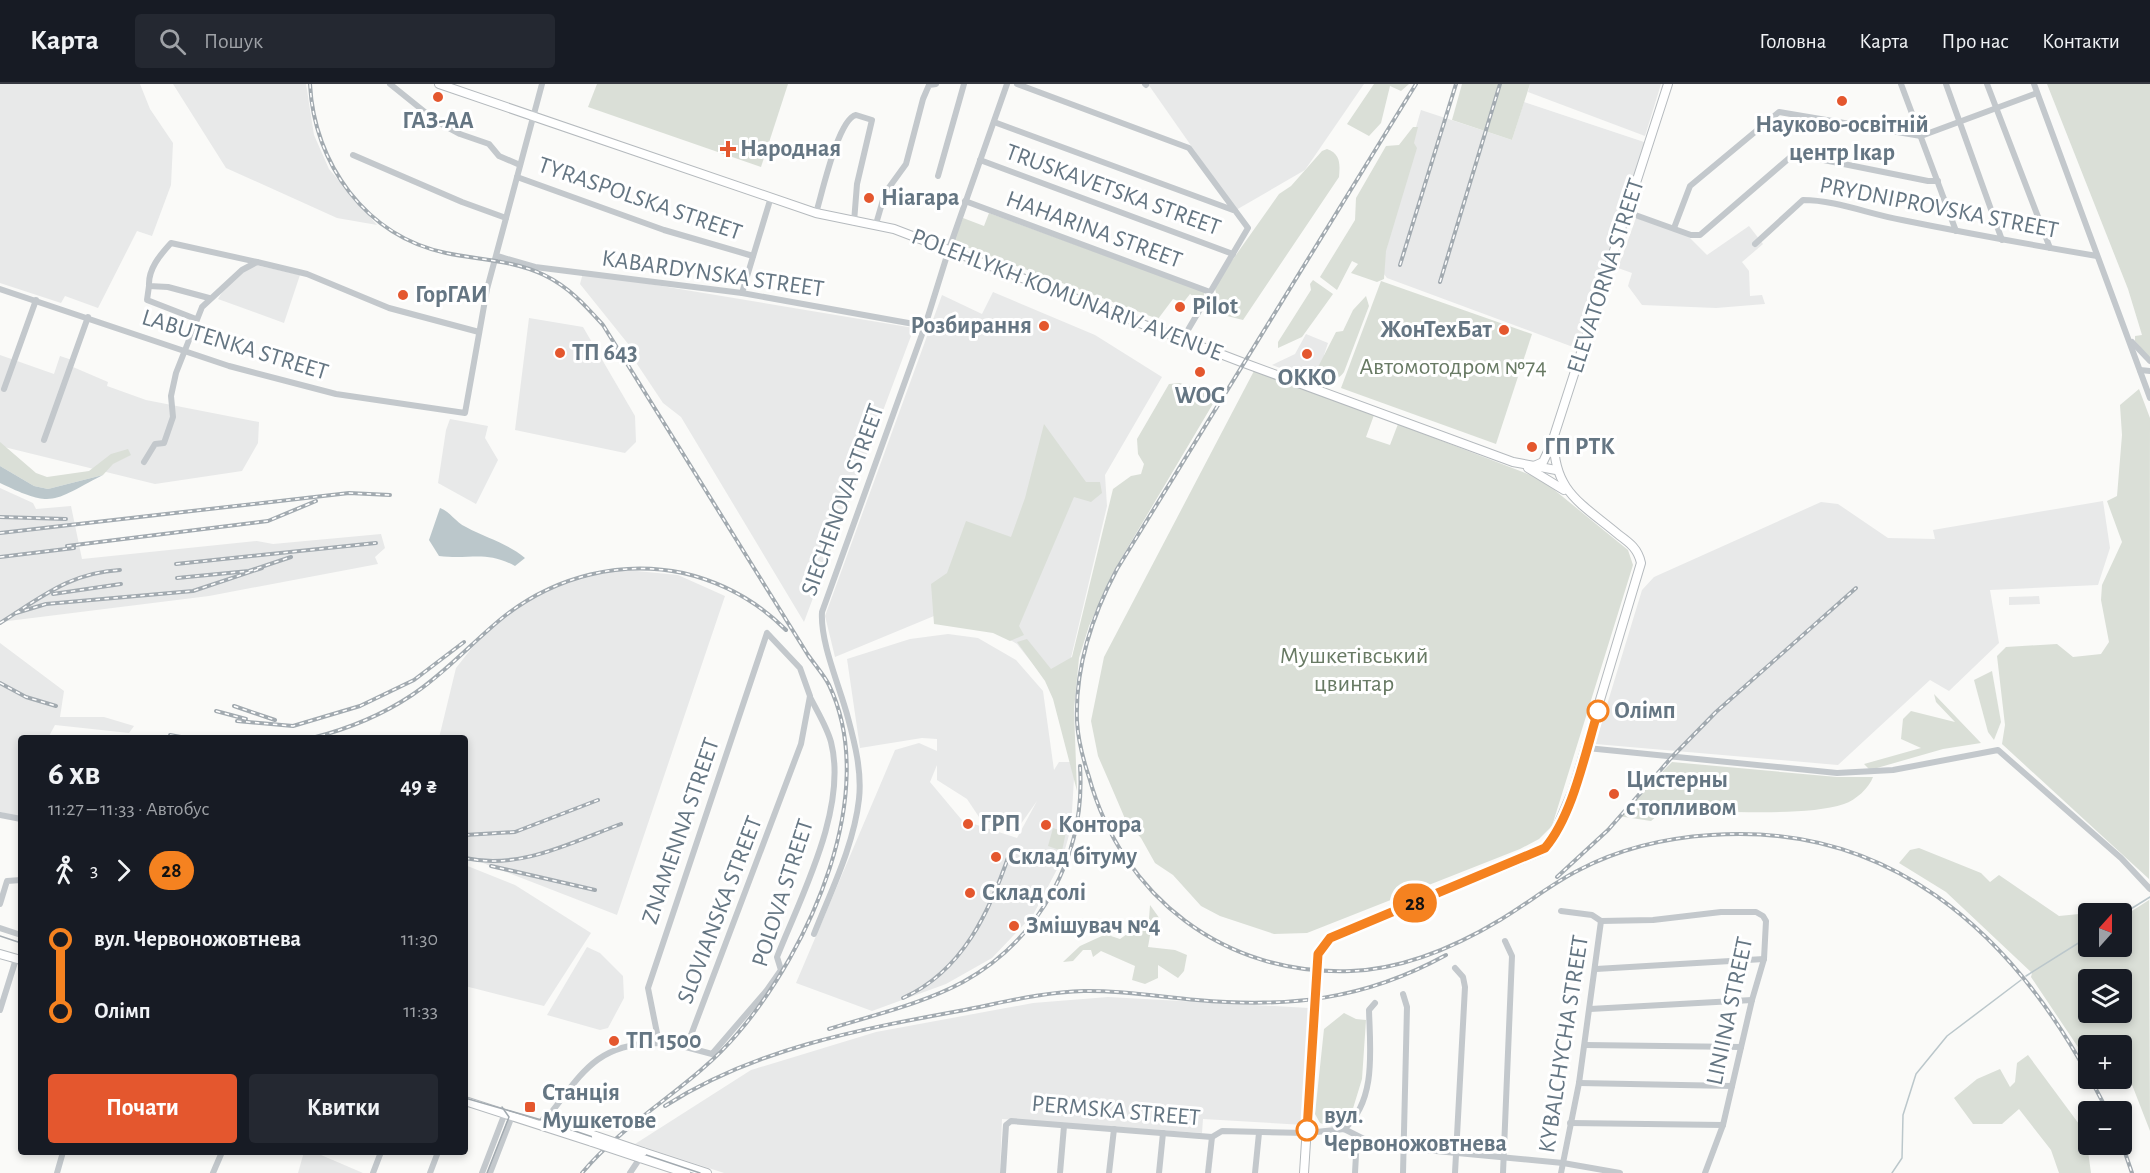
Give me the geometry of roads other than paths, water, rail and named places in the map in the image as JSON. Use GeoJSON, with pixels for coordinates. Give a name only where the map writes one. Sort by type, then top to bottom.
{"type":"FeatureCollection","features":[{"type":"Feature","properties":{"kind":"main road","name":"POLEHLYKH KOMUNARIV AVENUE"},"geometry":{"type":"LineString","coordinates":[[439,84],[816,213],[854,222],[876,224],[1524,466],[1556,470]]}},
{"type":"Feature","properties":{"kind":"main road","name":"ELEVATORNA STREET"},"geometry":{"type":"LineString","coordinates":[[1556,470],[1554,436],[1668,84]]}},
{"type":"Feature","properties":{"kind":"main road"},"geometry":{"type":"LineString","coordinates":[[1524,466],[1543,462],[1554,436]]}},
{"type":"Feature","properties":{"kind":"main road"},"geometry":{"type":"LineString","coordinates":[[1305,1173],[1318,954],[1323,944],[1330,938],[1545,848],[1567,806],[1587,748],[1641,563],[1634,547],[1574,497],[1554,482],[1524,466]]}},
{"type":"Feature","properties":{"kind":"main road"},"geometry":{"type":"LineString","coordinates":[[1556,470],[1574,497]]}},
{"type":"Feature","properties":{"kind":"main road"},"geometry":{"type":"LineString","coordinates":[[0,954],[18,960]]}},
{"type":"Feature","properties":{"kind":"main road"},"geometry":{"type":"LineString","coordinates":[[468,1102],[508,1115],[544,1122],[642,1155],[707,1173]]}},
{"type":"Feature","properties":{"kind":"main road"},"geometry":{"type":"LineString","coordinates":[[642,1155],[686,1173]]}},
{"type":"Feature","properties":{"kind":"street"},"geometry":{"type":"LineString","coordinates":[[390,84],[436,121],[460,134],[489,144],[499,156],[520,165]]}},
{"type":"Feature","properties":{"kind":"street"},"geometry":{"type":"LineString","coordinates":[[196,320],[147,300],[148,278],[159,256],[171,243],[307,274],[390,308],[479,332],[487,289],[542,84]]}},
{"type":"Feature","properties":{"kind":"street"},"geometry":{"type":"LineString","coordinates":[[876,224],[885,193],[906,164],[923,99],[929,85],[936,84]]}},
{"type":"Feature","properties":{"kind":"street"},"geometry":{"type":"LineString","coordinates":[[938,176],[964,84]]}},
{"type":"Feature","properties":{"kind":"street","name":"SIECHENOVA STREET"},"geometry":{"type":"LineString","coordinates":[[814,934],[853,825],[859,800],[860,780],[848,718],[822,623],[822,612],[925,326],[948,249],[1007,84]]}},
{"type":"Feature","properties":{"kind":"street"},"geometry":{"type":"LineString","coordinates":[[1017,84],[1189,148],[1248,228],[1182,340]]}},
{"type":"Feature","properties":{"kind":"street"},"geometry":{"type":"LineString","coordinates":[[1901,84],[1956,231]]}},
{"type":"Feature","properties":{"kind":"street"},"geometry":{"type":"LineString","coordinates":[[1946,84],[2002,240]]}},
{"type":"Feature","properties":{"kind":"street"},"geometry":{"type":"LineString","coordinates":[[1987,84],[2049,248]]}},
{"type":"Feature","properties":{"kind":"street"},"geometry":{"type":"LineString","coordinates":[[2034,84],[2150,398]]}},
{"type":"Feature","properties":{"kind":"street"},"geometry":{"type":"LineString","coordinates":[[1674,228],[1690,186],[1779,112],[1921,136],[2037,93]]}},
{"type":"Feature","properties":{"kind":"street"},"geometry":{"type":"LineString","coordinates":[[816,213],[836,145],[849,119],[856,115],[872,120],[857,184],[854,222]]}},
{"type":"Feature","properties":{"kind":"street"},"geometry":{"type":"LineString","coordinates":[[994,122],[1234,210]]}},
{"type":"Feature","properties":{"kind":"street"},"geometry":{"type":"LineString","coordinates":[[353,154],[462,202],[506,218]]}},
{"type":"Feature","properties":{"kind":"street"},"geometry":{"type":"LineString","coordinates":[[1627,212],[1691,235],[1700,235],[1794,154],[1928,181],[1938,181]]}},
{"type":"Feature","properties":{"kind":"street","name":"TRUSKAVETSKA STREET"},"geometry":{"type":"LineString","coordinates":[[980,160],[1233,255]]}},
{"type":"Feature","properties":{"kind":"street","name":"TYRASPOLSKA STREET"},"geometry":{"type":"LineString","coordinates":[[517,177],[664,230],[753,256]]}},
{"type":"Feature","properties":{"kind":"street"},"geometry":{"type":"LineString","coordinates":[[742,293],[771,197]]}},
{"type":"Feature","properties":{"kind":"street","name":"PRYDNIPROVSKA STREET"},"geometry":{"type":"LineString","coordinates":[[1755,244],[1803,200],[1836,203],[1855,211],[2097,256]]}},
{"type":"Feature","properties":{"kind":"street","name":"HAHARINA STREET"},"geometry":{"type":"LineString","coordinates":[[965,201],[1210,292]]}},
{"type":"Feature","properties":{"kind":"street","name":"KABARDYNSKA STREET"},"geometry":{"type":"LineString","coordinates":[[497,256],[535,267],[742,293],[925,326]]}},
{"type":"Feature","properties":{"kind":"street"},"geometry":{"type":"LineString","coordinates":[[144,462],[155,444],[164,443],[173,417],[173,382],[196,320],[209,298],[242,270],[257,262]]}},
{"type":"Feature","properties":{"kind":"street"},"geometry":{"type":"LineString","coordinates":[[148,286],[168,287],[209,298]]}},
{"type":"Feature","properties":{"kind":"street","name":"LABUTENKA STREET"},"geometry":{"type":"LineString","coordinates":[[0,289],[184,351],[336,394],[465,413],[479,332]]}},
{"type":"Feature","properties":{"kind":"street"},"geometry":{"type":"LineString","coordinates":[[4,389],[36,300]]}},
{"type":"Feature","properties":{"kind":"street"},"geometry":{"type":"LineString","coordinates":[[44,440],[88,317]]}},
{"type":"Feature","properties":{"kind":"street"},"geometry":{"type":"LineString","coordinates":[[2127,335],[2150,362]]}},
{"type":"Feature","properties":{"kind":"street"},"geometry":{"type":"LineString","coordinates":[[2135,358],[2150,362]]}},
{"type":"Feature","properties":{"kind":"street"},"geometry":{"type":"LineString","coordinates":[[2140,370],[2150,371]]}},
{"type":"Feature","properties":{"kind":"street"},"geometry":{"type":"LineString","coordinates":[[2147,391],[2150,377]]}},
{"type":"Feature","properties":{"kind":"street","name":"ZNAMENNA STREET"},"geometry":{"type":"LineString","coordinates":[[659,1043],[648,988],[767,633],[800,668],[810,696]]}},
{"type":"Feature","properties":{"kind":"street","name":"SLOVIANSKA STREET"},"geometry":{"type":"LineString","coordinates":[[682,1046],[691,1035],[725,950],[797,755],[810,696]]}},
{"type":"Feature","properties":{"kind":"street","name":"POLOVA STREET"},"geometry":{"type":"LineString","coordinates":[[682,1046],[712,1054],[767,990],[781,970],[777,957],[820,848],[835,789],[831,742],[810,696]]}},
{"type":"Feature","properties":{"kind":"street"},"geometry":{"type":"LineString","coordinates":[[1587,748],[1856,773],[1893,770],[1998,750],[2114,851],[2148,887]]}},
{"type":"Feature","properties":{"kind":"street"},"geometry":{"type":"LineString","coordinates":[[0,815],[18,818]]}},
{"type":"Feature","properties":{"kind":"street"},"geometry":{"type":"LineString","coordinates":[[0,904],[7,882],[18,880]]}},
{"type":"Feature","properties":{"kind":"street","name":"LINIINA STREET"},"geometry":{"type":"LineString","coordinates":[[1561,911],[1592,915],[1601,921],[1653,920],[1721,912],[1756,912],[1766,921],[1764,959],[1752,1000],[1723,1125],[1705,1173]]}},
{"type":"Feature","properties":{"kind":"street","name":"KYBALCHYCHA STREET"},"geometry":{"type":"LineString","coordinates":[[1561,1173],[1579,1083],[1601,921]]}},
{"type":"Feature","properties":{"kind":"street"},"geometry":{"type":"LineString","coordinates":[[0,928],[18,935]]}},
{"type":"Feature","properties":{"kind":"street"},"geometry":{"type":"LineString","coordinates":[[1503,1173],[1512,956],[1505,941]]}},
{"type":"Feature","properties":{"kind":"street"},"geometry":{"type":"LineString","coordinates":[[1596,969],[1764,959]]}},
{"type":"Feature","properties":{"kind":"street"},"geometry":{"type":"LineString","coordinates":[[0,1010],[18,963]]}},
{"type":"Feature","properties":{"kind":"street"},"geometry":{"type":"LineString","coordinates":[[1455,968],[1463,977],[1465,987],[1455,1173]]}},
{"type":"Feature","properties":{"kind":"street"},"geometry":{"type":"LineString","coordinates":[[1403,994],[1407,1007],[1403,1173]]}},
{"type":"Feature","properties":{"kind":"street"},"geometry":{"type":"LineString","coordinates":[[1590,1009],[1752,1000]]}},
{"type":"Feature","properties":{"kind":"street"},"geometry":{"type":"LineString","coordinates":[[1375,1003],[1369,1010],[1370,1075],[1367,1089],[1350,1124],[1344,1128],[1372,1143],[1404,1149],[1503,1160],[1563,1163],[1620,1173]]}},
{"type":"Feature","properties":{"kind":"street"},"geometry":{"type":"LineString","coordinates":[[544,1122],[590,1065],[605,1053],[624,1046],[659,1043],[682,1046]]}},
{"type":"Feature","properties":{"kind":"street"},"geometry":{"type":"LineString","coordinates":[[1585,1045],[1741,1047]]}},
{"type":"Feature","properties":{"kind":"street"},"geometry":{"type":"LineString","coordinates":[[1579,1083],[1732,1086]]}},
{"type":"Feature","properties":{"kind":"street"},"geometry":{"type":"LineString","coordinates":[[482,1173],[508,1115]]}},
{"type":"Feature","properties":{"kind":"street"},"geometry":{"type":"LineString","coordinates":[[490,1173],[508,1115]]}},
{"type":"Feature","properties":{"kind":"street","name":"PERMSKA STREET"},"geometry":{"type":"LineString","coordinates":[[1003,1173],[1008,1122],[1212,1137],[1222,1131],[1307,1133],[1344,1128]]}},
{"type":"Feature","properties":{"kind":"street"},"geometry":{"type":"LineString","coordinates":[[1570,1123],[1723,1125]]}},
{"type":"Feature","properties":{"kind":"street"},"geometry":{"type":"LineString","coordinates":[[1060,1173],[1064,1126]]}},
{"type":"Feature","properties":{"kind":"street"},"geometry":{"type":"LineString","coordinates":[[1109,1173],[1114,1130]]}},
{"type":"Feature","properties":{"kind":"street"},"geometry":{"type":"LineString","coordinates":[[1255,1173],[1259,1132]]}},
{"type":"Feature","properties":{"kind":"street"},"geometry":{"type":"LineString","coordinates":[[1159,1173],[1163,1133]]}},
{"type":"Feature","properties":{"kind":"street"},"geometry":{"type":"LineString","coordinates":[[1208,1173],[1212,1137]]}},
{"type":"Feature","properties":{"kind":"street"},"geometry":{"type":"LineString","coordinates":[[1355,1173],[1357,1137]]}},
{"type":"Feature","properties":{"kind":"street"},"geometry":{"type":"LineString","coordinates":[[57,1173],[62,1155]]}},
{"type":"Feature","properties":{"kind":"street"},"geometry":{"type":"LineString","coordinates":[[213,1173],[221,1155]]}},
{"type":"Feature","properties":{"kind":"street"},"geometry":{"type":"LineString","coordinates":[[373,1173],[380,1155]]}},
{"type":"Feature","properties":{"kind":"street"},"geometry":{"type":"LineString","coordinates":[[430,1173],[437,1155]]}},
{"type":"Feature","properties":{"kind":"street"},"geometry":{"type":"LineString","coordinates":[[630,1173],[642,1155]]}},
{"type":"Feature","properties":{"kind":"waterway"},"geometry":{"type":"LineString","coordinates":[[2132,908],[2150,897]]}},
{"type":"Feature","properties":{"kind":"waterway"},"geometry":{"type":"LineString","coordinates":[[2026,976],[2078,943]]}},
{"type":"Feature","properties":{"kind":"waterway"},"geometry":{"type":"LineString","coordinates":[[1892,1173],[1902,1158],[1903,1115],[1916,1074],[1947,1036],[2021,980]]}},
{"type":"Feature","properties":{"kind":"tram line"},"geometry":{"type":"LineString","coordinates":[[0,936],[18,942]]}},
{"type":"Feature","properties":{"kind":"tram line"},"geometry":{"type":"LineString","coordinates":[[468,1099],[545,1121],[700,1173]]}},
{"type":"Feature","properties":{"kind":"tram line"},"geometry":{"type":"LineString","coordinates":[[487,1173],[509,1117],[502,1107]]}},
{"type":"Feature","properties":{"kind":"railway"},"geometry":{"type":"LineString","coordinates":[[310,84],[314,114],[322,142],[349,192],[369,213],[392,231],[417,244],[446,253],[520,266],[544,275],[569,291],[603,325],[808,655],[827,681],[843,728],[847,773],[842,821],[830,868],[812,915],[789,959],[764,999],[720,1052],[619,1136],[582,1173]]}},
{"type":"Feature","properties":{"kind":"railway"},"geometry":{"type":"LineString","coordinates":[[1416,84],[1117,569],[1100,605],[1082,662],[1077,701],[1078,735],[1087,770],[1105,820],[1126,859],[1153,892],[1185,921],[1221,943],[1262,960],[1305,969],[1351,971],[1390,966],[1447,947],[1500,920],[1579,870],[1644,845],[1711,835],[1774,836],[1833,846],[1887,867],[1936,895],[1980,931],[2020,974],[2056,1022],[2078,1058]]}},
{"type":"Feature","properties":{"kind":"railway"},"geometry":{"type":"LineString","coordinates":[[1400,265],[1456,84]]}},
{"type":"Feature","properties":{"kind":"railway"},"geometry":{"type":"LineString","coordinates":[[1440,282],[1500,84]]}},
{"type":"Feature","properties":{"kind":"railway"},"geometry":{"type":"LineString","coordinates":[[0,533],[349,493],[390,495]]}},
{"type":"Feature","properties":{"kind":"railway"},"geometry":{"type":"LineString","coordinates":[[67,546],[268,521],[316,501]]}},
{"type":"Feature","properties":{"kind":"railway"},"geometry":{"type":"LineString","coordinates":[[0,517],[66,519]]}},
{"type":"Feature","properties":{"kind":"railway"},"geometry":{"type":"LineString","coordinates":[[176,564],[376,543]]}},
{"type":"Feature","properties":{"kind":"railway"},"geometry":{"type":"LineString","coordinates":[[0,557],[74,548]]}},
{"type":"Feature","properties":{"kind":"railway"},"geometry":{"type":"LineString","coordinates":[[177,578],[249,571],[291,557]]}},
{"type":"Feature","properties":{"kind":"railway"},"geometry":{"type":"LineString","coordinates":[[16,613],[46,604],[193,591],[262,568]]}},
{"type":"Feature","properties":{"kind":"railway"},"geometry":{"type":"LineString","coordinates":[[322,735],[364,721],[401,702],[425,686],[494,625],[526,601],[546,590],[590,574],[636,569],[660,569],[683,573],[739,594],[786,630]]}},
{"type":"Feature","properties":{"kind":"railway"},"geometry":{"type":"LineString","coordinates":[[0,623],[71,581],[102,572],[120,570]]}},
{"type":"Feature","properties":{"kind":"railway"},"geometry":{"type":"LineString","coordinates":[[53,594],[121,584]]}},
{"type":"Feature","properties":{"kind":"railway"},"geometry":{"type":"LineString","coordinates":[[1557,877],[1608,830],[1671,758],[1716,712],[1856,588]]}},
{"type":"Feature","properties":{"kind":"railway"},"geometry":{"type":"LineString","coordinates":[[237,721],[293,726],[360,706],[414,680],[464,642]]}},
{"type":"Feature","properties":{"kind":"railway"},"geometry":{"type":"LineString","coordinates":[[0,683],[26,697],[56,706]]}},
{"type":"Feature","properties":{"kind":"railway"},"geometry":{"type":"LineString","coordinates":[[234,706],[275,720]]}},
{"type":"Feature","properties":{"kind":"railway"},"geometry":{"type":"LineString","coordinates":[[216,711],[246,719]]}},
{"type":"Feature","properties":{"kind":"railway"},"geometry":{"type":"LineString","coordinates":[[829,1029],[914,1003],[947,990],[991,964],[1015,942],[1036,918],[1053,891],[1066,862],[1075,831],[1080,799],[1080,766]]}},
{"type":"Feature","properties":{"kind":"railway"},"geometry":{"type":"LineString","coordinates":[[468,835],[515,832],[598,800]]}},
{"type":"Feature","properties":{"kind":"railway"},"geometry":{"type":"LineString","coordinates":[[468,858],[485,861],[525,858],[621,824]]}},
{"type":"Feature","properties":{"kind":"railway"},"geometry":{"type":"LineString","coordinates":[[903,998],[942,972],[972,937],[993,896],[1010,852]]}},
{"type":"Feature","properties":{"kind":"railway"},"geometry":{"type":"LineString","coordinates":[[491,866],[595,890]]}},
{"type":"Feature","properties":{"kind":"railway"},"geometry":{"type":"LineString","coordinates":[[665,1106],[699,1086],[734,1070],[807,1044],[844,1034],[1022,998],[1053,993],[1098,991],[1231,1002],[1295,1001],[1355,991],[1385,982],[1446,955]]}},
{"type":"Feature","properties":{"kind":"railway"},"geometry":{"type":"LineString","coordinates":[[2096,1089],[2102,1101]]}},
{"type":"Feature","properties":{"kind":"railway"},"geometry":{"type":"LineString","coordinates":[[2126,1155],[2132,1173]]}},
{"type":"Feature","properties":{"kind":"place","name":"ГАЗ-АА"},"geometry":{"type":"Point","coordinates":[438,97]}},
{"type":"Feature","properties":{"kind":"place","name":"Науково-освітній центр Ікар"},"geometry":{"type":"Point","coordinates":[1842,101]}},
{"type":"Feature","properties":{"kind":"place","name":"Народная"},"geometry":{"type":"Point","coordinates":[728,149]}},
{"type":"Feature","properties":{"kind":"place","name":"Ніагара"},"geometry":{"type":"Point","coordinates":[869,198]}},
{"type":"Feature","properties":{"kind":"place","name":"ГорГАИ"},"geometry":{"type":"Point","coordinates":[403,295]}},
{"type":"Feature","properties":{"kind":"place","name":"Pilot"},"geometry":{"type":"Point","coordinates":[1180,307]}},
{"type":"Feature","properties":{"kind":"place","name":"Розбирання"},"geometry":{"type":"Point","coordinates":[1044,326]}},
{"type":"Feature","properties":{"kind":"place","name":"ЖонТехБат"},"geometry":{"type":"Point","coordinates":[1504,330]}},
{"type":"Feature","properties":{"kind":"place","name":"ТП 643"},"geometry":{"type":"Point","coordinates":[560,353]}},
{"type":"Feature","properties":{"kind":"place","name":"OKKO"},"geometry":{"type":"Point","coordinates":[1307,354]}},
{"type":"Feature","properties":{"kind":"place","name":"WOG"},"geometry":{"type":"Point","coordinates":[1200,372]}},
{"type":"Feature","properties":{"kind":"place","name":"ГП РТК"},"geometry":{"type":"Point","coordinates":[1532,447]}},
{"type":"Feature","properties":{"kind":"place","name":"Олімп"},"geometry":{"type":"Point","coordinates":[1598,711]}},
{"type":"Feature","properties":{"kind":"place","name":"Цистерны с топливом"},"geometry":{"type":"Point","coordinates":[1614,794]}},
{"type":"Feature","properties":{"kind":"place","name":"ГРП"},"geometry":{"type":"Point","coordinates":[968,824]}},
{"type":"Feature","properties":{"kind":"place","name":"Контора"},"geometry":{"type":"Point","coordinates":[1046,825]}},
{"type":"Feature","properties":{"kind":"place","name":"Склад бітуму"},"geometry":{"type":"Point","coordinates":[996,857]}},
{"type":"Feature","properties":{"kind":"place","name":"Склад солі"},"geometry":{"type":"Point","coordinates":[970,893]}},
{"type":"Feature","properties":{"kind":"place","name":"Змішувач №4"},"geometry":{"type":"Point","coordinates":[1014,926]}},
{"type":"Feature","properties":{"kind":"place","name":"ТП 1500"},"geometry":{"type":"Point","coordinates":[614,1041]}},
{"type":"Feature","properties":{"kind":"place","name":"Станція Мушкетове"},"geometry":{"type":"Point","coordinates":[530,1107]}},
{"type":"Feature","properties":{"kind":"place","name":"вул. Червоножовтнева"},"geometry":{"type":"Point","coordinates":[1307,1130]}},
{"type":"Feature","properties":{"kind":"park label","name":"Автомотодром №74"},"geometry":{"type":"Point","coordinates":[1453,367]}},
{"type":"Feature","properties":{"kind":"park label","name":"Мушкетівський цвинтар"},"geometry":{"type":"Point","coordinates":[1354,670]}}]}
